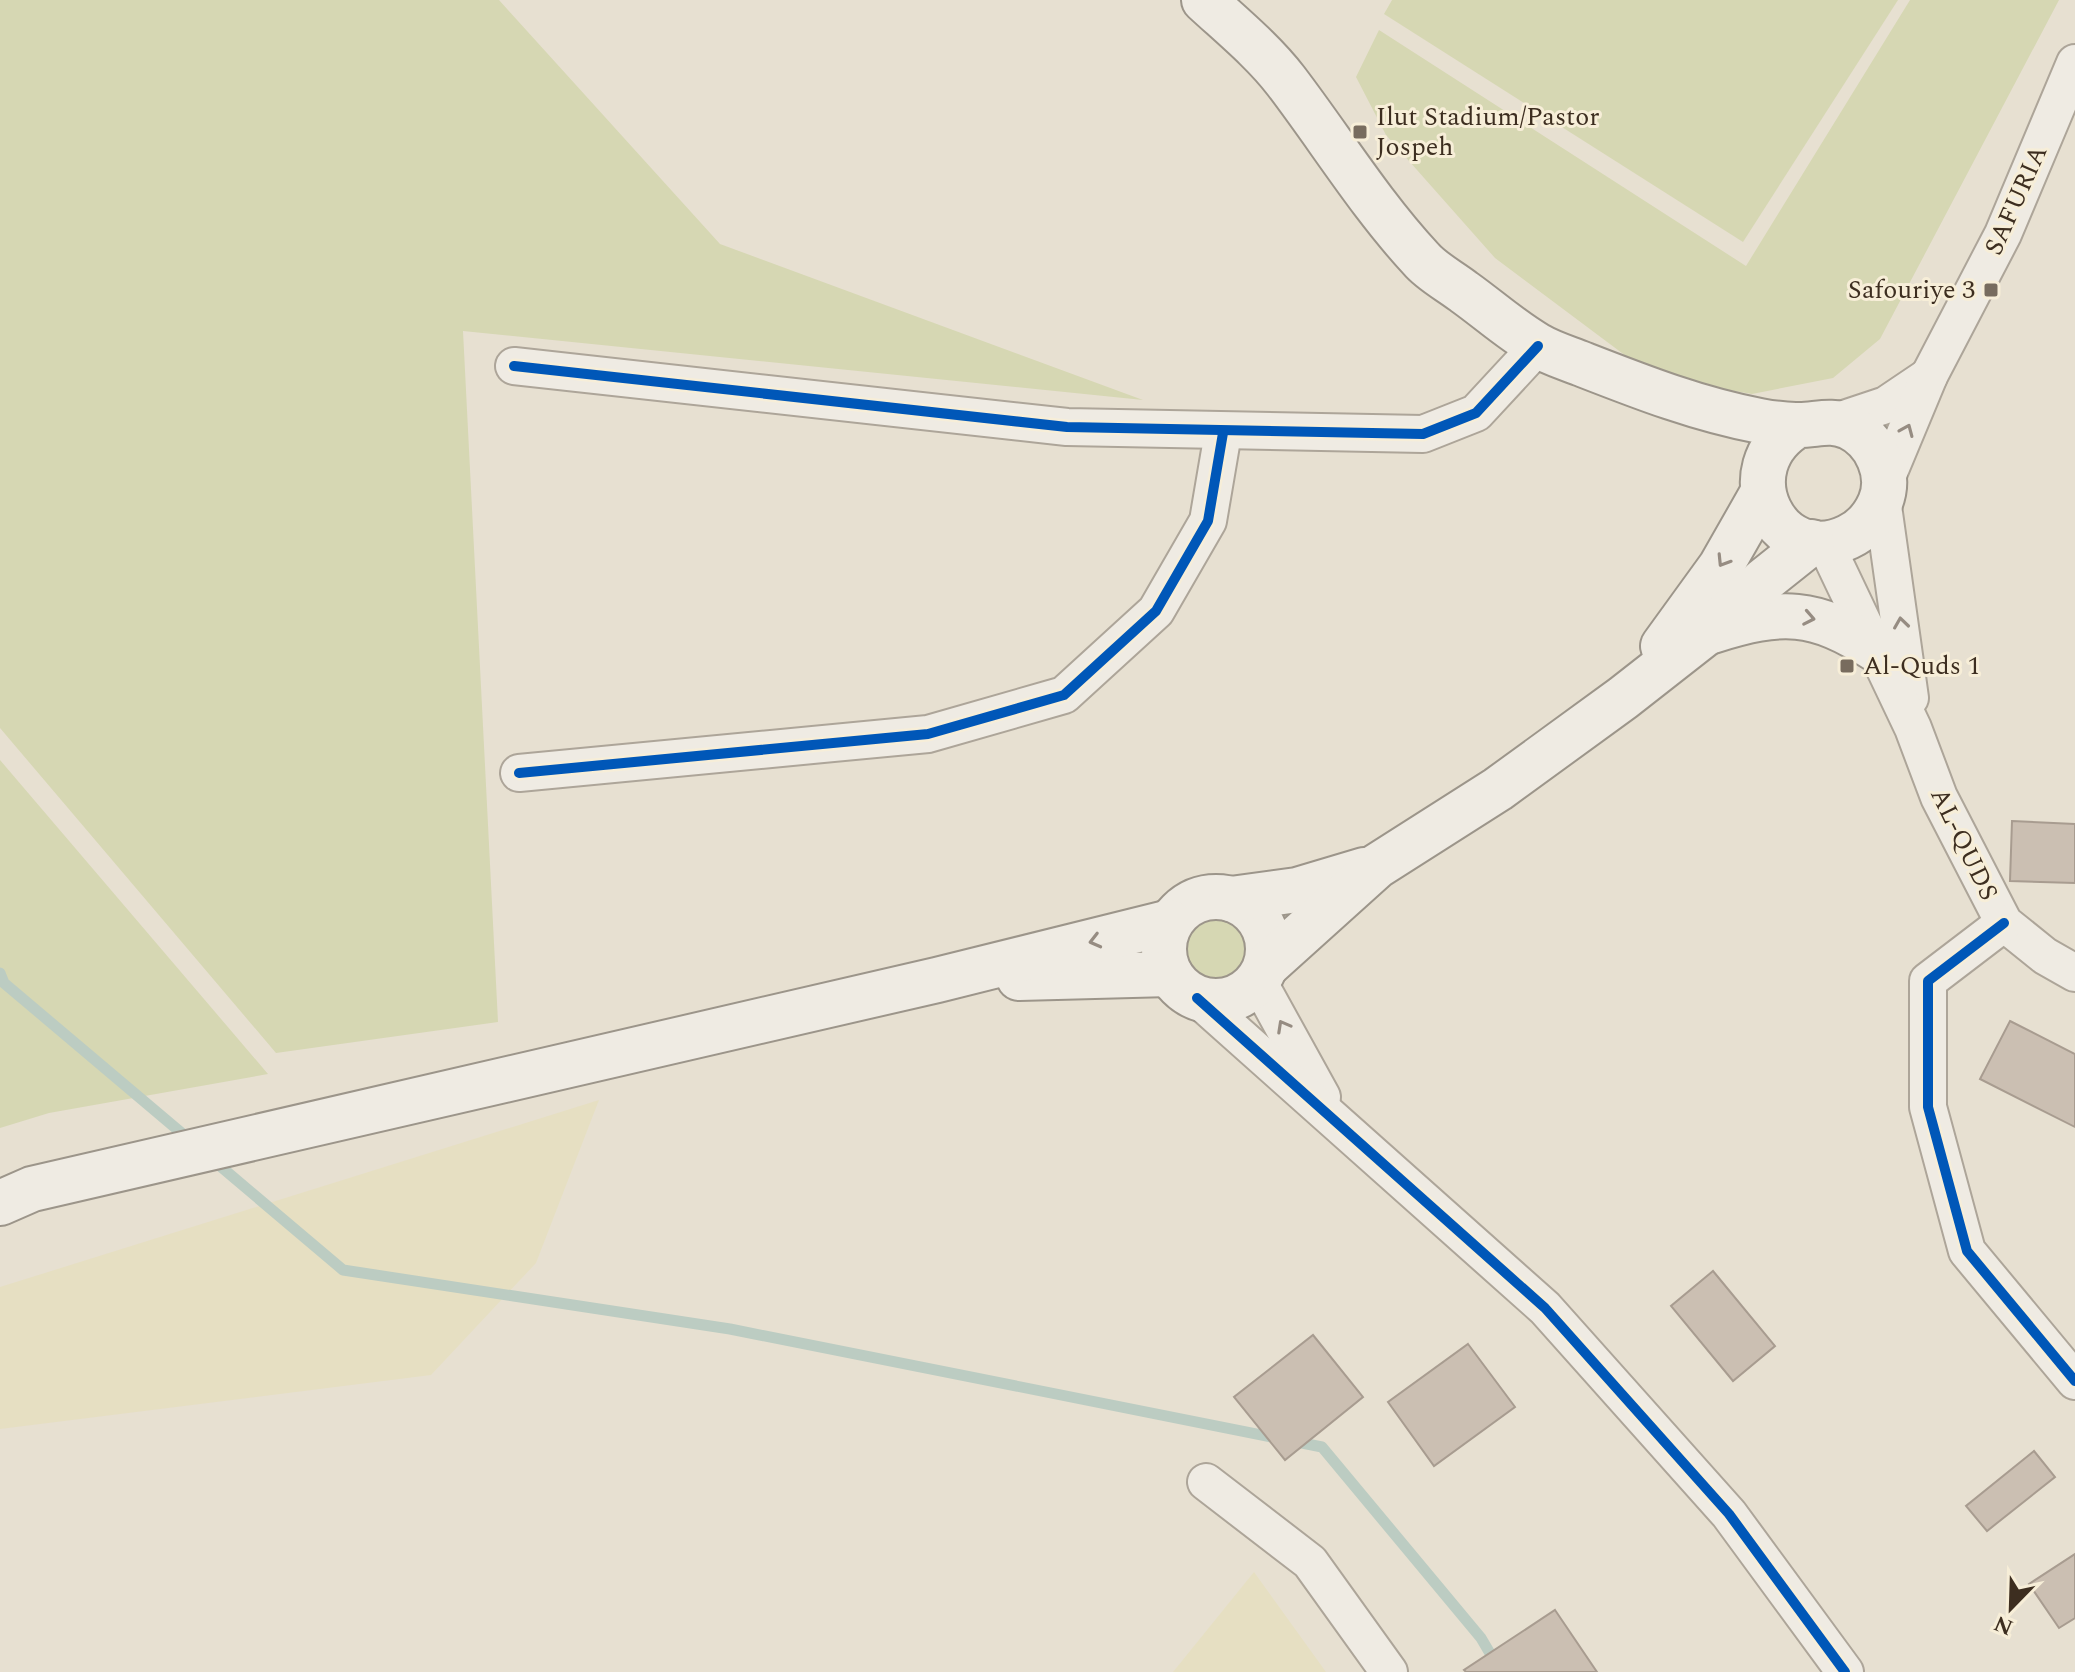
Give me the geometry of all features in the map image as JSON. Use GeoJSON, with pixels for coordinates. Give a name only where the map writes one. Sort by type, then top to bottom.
{"type":"FeatureCollection","features":[{"type":"Feature","properties":{"kind":"main road"},"geometry":{"type":"LineString","coordinates":[[937,980],[1184,986],[1231,999],[1246,992],[1262,973],[1377,866],[1498,789],[1623,698],[1706,633],[1763,581],[1819,543],[1860,530],[1874,516],[1883,492],[1876,451],[1865,438],[1817,424],[1674,401],[1538,346],[1422,261],[1370,197],[1283,77],[1204,0]]}},
{"type":"Feature","properties":{"kind":"main road"},"geometry":{"type":"LineString","coordinates":[[1674,401],[1731,447],[1762,487],[1769,511],[1780,526],[1819,543]]}},
{"type":"Feature","properties":{"kind":"main road"},"geometry":{"type":"LineString","coordinates":[[1623,698],[1721,566],[1762,487],[1768,453],[1786,432],[1817,424]]}},
{"type":"Feature","properties":{"kind":"main road"},"geometry":{"type":"LineString","coordinates":[[1706,633],[1762,615],[1794,616],[1825,621],[1877,650]]}},
{"type":"Feature","properties":{"kind":"main road"},"geometry":{"type":"LineString","coordinates":[[1231,899],[1297,890],[1377,866]]}},
{"type":"Feature","properties":{"kind":"main road"},"geometry":{"type":"LineString","coordinates":[[1184,986],[1164,957],[1170,922],[1182,908],[1198,899],[1216,896],[1247,907],[1259,919],[1266,933],[1262,973]]}},
{"type":"Feature","properties":{"kind":"main road"},"geometry":{"type":"LineString","coordinates":[[0,1203],[32,1189],[937,980],[1170,922]]}},
{"type":"Feature","properties":{"kind":"street","name":"SAFURIA"},"geometry":{"type":"LineString","coordinates":[[1883,492],[1929,376],[2003,234],[2075,63]]}},
{"type":"Feature","properties":{"kind":"street"},"geometry":{"type":"LineString","coordinates":[[514,366],[1067,427],[1223,433],[1423,434],[1476,413],[1538,346]]}},
{"type":"Feature","properties":{"kind":"street"},"geometry":{"type":"LineString","coordinates":[[1817,424],[1886,405],[1929,376]]}},
{"type":"Feature","properties":{"kind":"street"},"geometry":{"type":"LineString","coordinates":[[519,773],[928,734],[1064,695],[1156,611],[1208,521],[1223,433]]}},
{"type":"Feature","properties":{"kind":"street"},"geometry":{"type":"LineString","coordinates":[[1883,492],[1913,728]]}},
{"type":"Feature","properties":{"kind":"street"},"geometry":{"type":"LineString","coordinates":[[1819,543],[1877,650],[1913,728]]}},
{"type":"Feature","properties":{"kind":"street","name":"AL-QUDS"},"geometry":{"type":"LineString","coordinates":[[1913,728],[1939,797],[2004,923],[2045,956],[2075,973]]}},
{"type":"Feature","properties":{"kind":"street"},"geometry":{"type":"LineString","coordinates":[[2004,923],[1928,981],[1928,1107],[1967,1251],[2075,1381]]}},
{"type":"Feature","properties":{"kind":"street"},"geometry":{"type":"LineString","coordinates":[[1262,973],[1335,1119]]}},
{"type":"Feature","properties":{"kind":"street"},"geometry":{"type":"LineString","coordinates":[[1184,986],[1545,1308],[1729,1514],[1845,1672]]}},
{"type":"Feature","properties":{"kind":"street"},"geometry":{"type":"LineString","coordinates":[[1206,1482],[1310,1562],[1389,1672]]}},
{"type":"Feature","properties":{"kind":"shaded area"},"geometry":{"type":"Polygon","coordinates":[[[599,1100],[536,1263],[431,1375],[0,1429],[0,1287],[599,1100]]]}},
{"type":"Feature","properties":{"kind":"shaded area"},"geometry":{"type":"Polygon","coordinates":[[[1254,1572],[1326,1672],[1173,1672],[1254,1572]]]}},
{"type":"Feature","properties":{"kind":"green space"},"geometry":{"type":"Polygon","coordinates":[[[0,0],[499,0],[720,244],[1143,400],[463,331],[498,1022],[276,1053],[0,728],[0,0]]]}},
{"type":"Feature","properties":{"kind":"green space"},"geometry":{"type":"Polygon","coordinates":[[[1392,0],[1898,0],[1743,242],[1384,14],[1392,0]]]}},
{"type":"Feature","properties":{"kind":"green space"},"geometry":{"type":"Polygon","coordinates":[[[1910,0],[2059,0],[1880,339],[1833,378],[1752,394],[1654,377],[1495,258],[1386,135],[1356,77],[1379,30],[1746,266],[1910,0]]]}},
{"type":"Feature","properties":{"kind":"green space"},"geometry":{"type":"Polygon","coordinates":[[[0,760],[268,1074],[49,1113],[0,1128],[0,760]]]}},
{"type":"Feature","properties":{"kind":"green space"},"geometry":{"type":"Polygon","coordinates":[[[1223,913],[1241,922],[1248,933],[1248,959],[1241,970],[1230,977],[1211,979],[1193,970],[1186,959],[1184,940],[1193,922],[1204,915],[1223,913]]]}},
{"type":"Feature","properties":{"kind":"building"},"geometry":{"type":"Polygon","coordinates":[[[2012,821],[2075,824],[2075,883],[2010,881],[2012,821]]]}},
{"type":"Feature","properties":{"kind":"building"},"geometry":{"type":"Polygon","coordinates":[[[2010,1021],[2075,1054],[2075,1127],[1980,1079],[2010,1021]]]}},
{"type":"Feature","properties":{"kind":"building"},"geometry":{"type":"Polygon","coordinates":[[[1713,1271],[1775,1346],[1733,1381],[1671,1306],[1713,1271]]]}},
{"type":"Feature","properties":{"kind":"building"},"geometry":{"type":"Polygon","coordinates":[[[1313,1335],[1363,1397],[1285,1460],[1234,1397],[1313,1335]]]}},
{"type":"Feature","properties":{"kind":"building"},"geometry":{"type":"Polygon","coordinates":[[[1468,1344],[1515,1407],[1434,1466],[1388,1402],[1468,1344]]]}},
{"type":"Feature","properties":{"kind":"building"},"geometry":{"type":"Polygon","coordinates":[[[2034,1451],[2055,1477],[1987,1531],[1966,1506],[2034,1451]]]}},
{"type":"Feature","properties":{"kind":"building"},"geometry":{"type":"Polygon","coordinates":[[[2075,1554],[2075,1618],[2059,1628],[2029,1584],[2075,1554]]]}},
{"type":"Feature","properties":{"kind":"building"},"geometry":{"type":"Polygon","coordinates":[[[1555,1610],[1597,1672],[1464,1670],[1555,1610]]]}},
{"type":"Feature","properties":{"kind":"waterway"},"geometry":{"type":"LineString","coordinates":[[0,973],[4,983],[191,1141]]}},
{"type":"Feature","properties":{"kind":"waterway"},"geometry":{"type":"LineString","coordinates":[[213,1160],[343,1270],[730,1329],[1322,1447],[1481,1638],[1501,1672]]}},
{"type":"Feature","properties":{"kind":"cycle path"},"geometry":{"type":"LineString","coordinates":[[514,366],[1067,427],[1423,434],[1476,413],[1538,346]]}},
{"type":"Feature","properties":{"kind":"cycle path"},"geometry":{"type":"LineString","coordinates":[[519,773],[928,734],[1064,695],[1156,611],[1208,521],[1223,433]]}},
{"type":"Feature","properties":{"kind":"cycle path"},"geometry":{"type":"LineString","coordinates":[[2004,923],[1928,981],[1928,1107],[1967,1251],[2075,1381]]}},
{"type":"Feature","properties":{"kind":"cycle path"},"geometry":{"type":"LineString","coordinates":[[1197,998],[1545,1308],[1729,1514],[1845,1672]]}},
{"type":"Feature","properties":{"kind":"place","name":"Ilut Stadium/Pastor Jospeh"},"geometry":{"type":"Point","coordinates":[1360,132]}},
{"type":"Feature","properties":{"kind":"place","name":"Safouriye 3"},"geometry":{"type":"Point","coordinates":[1991,290]}},
{"type":"Feature","properties":{"kind":"place","name":"Al-Quds 1"},"geometry":{"type":"Point","coordinates":[1847,666]}}]}
